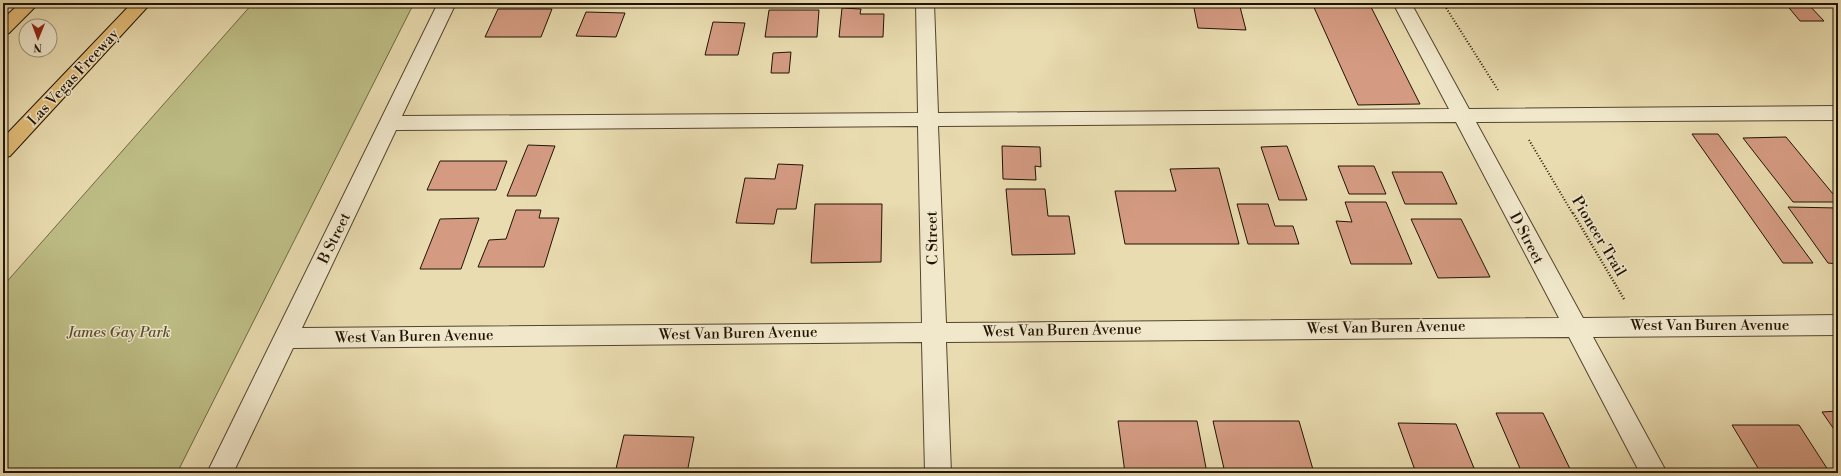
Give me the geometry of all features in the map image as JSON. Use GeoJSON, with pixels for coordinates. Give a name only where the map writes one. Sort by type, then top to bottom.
{"type":"FeatureCollection","features":[{"type":"Feature","properties":{"kind":"highway"},"geometry":{"type":"LineString","coordinates":[[3,29],[30,3]]}},
{"type":"Feature","properties":{"kind":"highway","name":"Las Vegas Freeway"},"geometry":{"type":"LineString","coordinates":[[3,151],[142,3]]}},
{"type":"Feature","properties":{"kind":"street","name":"B Street"},"geometry":{"type":"LineString","coordinates":[[220,473],[448,3]]}},
{"type":"Feature","properties":{"kind":"street","name":"C Street"},"geometry":{"type":"LineString","coordinates":[[925,3],[938,473]]}},
{"type":"Feature","properties":{"kind":"street","name":"D Street"},"geometry":{"type":"LineString","coordinates":[[1402,3],[1654,473]]}},
{"type":"Feature","properties":{"kind":"street"},"geometry":{"type":"LineString","coordinates":[[390,123],[1838,113]]}},
{"type":"Feature","properties":{"kind":"street","name":"West Van Buren Avenue"},"geometry":{"type":"LineString","coordinates":[[286,338],[1838,324]]}},
{"type":"Feature","properties":{"kind":"path","name":"Pioneer Trail"},"geometry":{"type":"LineString","coordinates":[[1443,3],[1625,300]]}},
{"type":"Feature","properties":{"kind":"green space","name":"James Gay Park"},"geometry":{"type":"Polygon","coordinates":[[[253,3],[414,3],[177,473],[3,473],[3,286],[253,3]]]}},
{"type":"Feature","properties":{"kind":"building"},"geometry":{"type":"Polygon","coordinates":[[[1193,3],[1239,3],[1246,30],[1198,28],[1193,3]]]}},
{"type":"Feature","properties":{"kind":"building"},"geometry":{"type":"Polygon","coordinates":[[[1312,3],[1369,3],[1420,104],[1358,105],[1312,3]]]}},
{"type":"Feature","properties":{"kind":"building"},"geometry":{"type":"Polygon","coordinates":[[[1785,3],[1807,3],[1824,21],[1800,21],[1785,3]]]}},
{"type":"Feature","properties":{"kind":"building"},"geometry":{"type":"Polygon","coordinates":[[[842,8],[861,9],[860,14],[884,14],[883,37],[839,37],[842,8]]]}},
{"type":"Feature","properties":{"kind":"building"},"geometry":{"type":"Polygon","coordinates":[[[498,9],[552,9],[541,37],[485,37],[498,9]]]}},
{"type":"Feature","properties":{"kind":"building"},"geometry":{"type":"Polygon","coordinates":[[[769,10],[819,10],[817,37],[765,37],[769,10]]]}},
{"type":"Feature","properties":{"kind":"building"},"geometry":{"type":"Polygon","coordinates":[[[586,12],[625,13],[616,37],[576,36],[586,12]]]}},
{"type":"Feature","properties":{"kind":"building"},"geometry":{"type":"Polygon","coordinates":[[[713,22],[745,23],[738,55],[705,55],[713,22]]]}},
{"type":"Feature","properties":{"kind":"building"},"geometry":{"type":"Polygon","coordinates":[[[791,52],[789,73],[771,73],[773,53],[791,52]]]}},
{"type":"Feature","properties":{"kind":"building"},"geometry":{"type":"Polygon","coordinates":[[[1692,134],[1718,134],[1813,263],[1783,263],[1692,134]]]}},
{"type":"Feature","properties":{"kind":"building"},"geometry":{"type":"Polygon","coordinates":[[[1786,137],[1838,200],[1838,202],[1793,202],[1743,138],[1786,137]]]}},
{"type":"Feature","properties":{"kind":"building"},"geometry":{"type":"Polygon","coordinates":[[[528,145],[555,146],[536,196],[507,196],[528,145]]]}},
{"type":"Feature","properties":{"kind":"building"},"geometry":{"type":"Polygon","coordinates":[[[1002,146],[1040,147],[1041,167],[1035,166],[1036,180],[1003,179],[1002,146]]]}},
{"type":"Feature","properties":{"kind":"building"},"geometry":{"type":"Polygon","coordinates":[[[1287,146],[1307,200],[1279,200],[1261,147],[1287,146]]]}},
{"type":"Feature","properties":{"kind":"building"},"geometry":{"type":"Polygon","coordinates":[[[440,161],[507,161],[496,190],[427,190],[440,161]]]}},
{"type":"Feature","properties":{"kind":"building"},"geometry":{"type":"Polygon","coordinates":[[[778,164],[803,165],[796,209],[777,209],[774,224],[736,223],[745,178],[775,179],[778,164]]]}},
{"type":"Feature","properties":{"kind":"building"},"geometry":{"type":"Polygon","coordinates":[[[1338,166],[1374,166],[1386,194],[1349,194],[1338,166]]]}},
{"type":"Feature","properties":{"kind":"building"},"geometry":{"type":"Polygon","coordinates":[[[1219,168],[1239,244],[1125,244],[1115,191],[1176,191],[1170,169],[1219,168]]]}},
{"type":"Feature","properties":{"kind":"building"},"geometry":{"type":"Polygon","coordinates":[[[1392,172],[1442,172],[1457,204],[1405,204],[1392,172]]]}},
{"type":"Feature","properties":{"kind":"building"},"geometry":{"type":"Polygon","coordinates":[[[1006,189],[1045,189],[1048,216],[1069,216],[1075,254],[1012,255],[1006,189]]]}},
{"type":"Feature","properties":{"kind":"building"},"geometry":{"type":"Polygon","coordinates":[[[1345,202],[1386,202],[1412,264],[1351,264],[1336,221],[1352,222],[1345,202]]]}},
{"type":"Feature","properties":{"kind":"building"},"geometry":{"type":"Polygon","coordinates":[[[815,204],[882,204],[881,262],[811,263],[815,204]]]}},
{"type":"Feature","properties":{"kind":"building"},"geometry":{"type":"Polygon","coordinates":[[[1237,204],[1268,204],[1275,226],[1293,226],[1299,244],[1248,244],[1237,204]]]}},
{"type":"Feature","properties":{"kind":"building"},"geometry":{"type":"Polygon","coordinates":[[[1788,207],[1838,208],[1838,264],[1828,263],[1788,207]]]}},
{"type":"Feature","properties":{"kind":"building"},"geometry":{"type":"Polygon","coordinates":[[[516,210],[541,210],[539,218],[559,218],[544,267],[478,267],[489,240],[506,239],[516,210]]]}},
{"type":"Feature","properties":{"kind":"building"},"geometry":{"type":"Polygon","coordinates":[[[479,218],[461,269],[420,269],[440,219],[479,218]]]}},
{"type":"Feature","properties":{"kind":"building"},"geometry":{"type":"Polygon","coordinates":[[[1411,219],[1461,219],[1490,277],[1438,278],[1411,219]]]}},
{"type":"Feature","properties":{"kind":"building"},"geometry":{"type":"Polygon","coordinates":[[[1838,411],[1838,435],[1822,412],[1838,411]]]}},
{"type":"Feature","properties":{"kind":"building"},"geometry":{"type":"Polygon","coordinates":[[[1496,413],[1543,413],[1572,473],[1522,473],[1496,413]]]}},
{"type":"Feature","properties":{"kind":"building"},"geometry":{"type":"Polygon","coordinates":[[[1118,421],[1197,421],[1207,473],[1125,473],[1118,421]]]}},
{"type":"Feature","properties":{"kind":"building"},"geometry":{"type":"Polygon","coordinates":[[[1213,421],[1299,421],[1314,473],[1225,473],[1213,421]]]}},
{"type":"Feature","properties":{"kind":"building"},"geometry":{"type":"Polygon","coordinates":[[[1398,423],[1456,424],[1476,473],[1416,473],[1398,423]]]}},
{"type":"Feature","properties":{"kind":"building"},"geometry":{"type":"Polygon","coordinates":[[[1732,425],[1799,425],[1830,473],[1761,473],[1732,425]]]}},
{"type":"Feature","properties":{"kind":"building"},"geometry":{"type":"Polygon","coordinates":[[[624,435],[694,437],[687,473],[615,473],[624,435]]]}}]}
